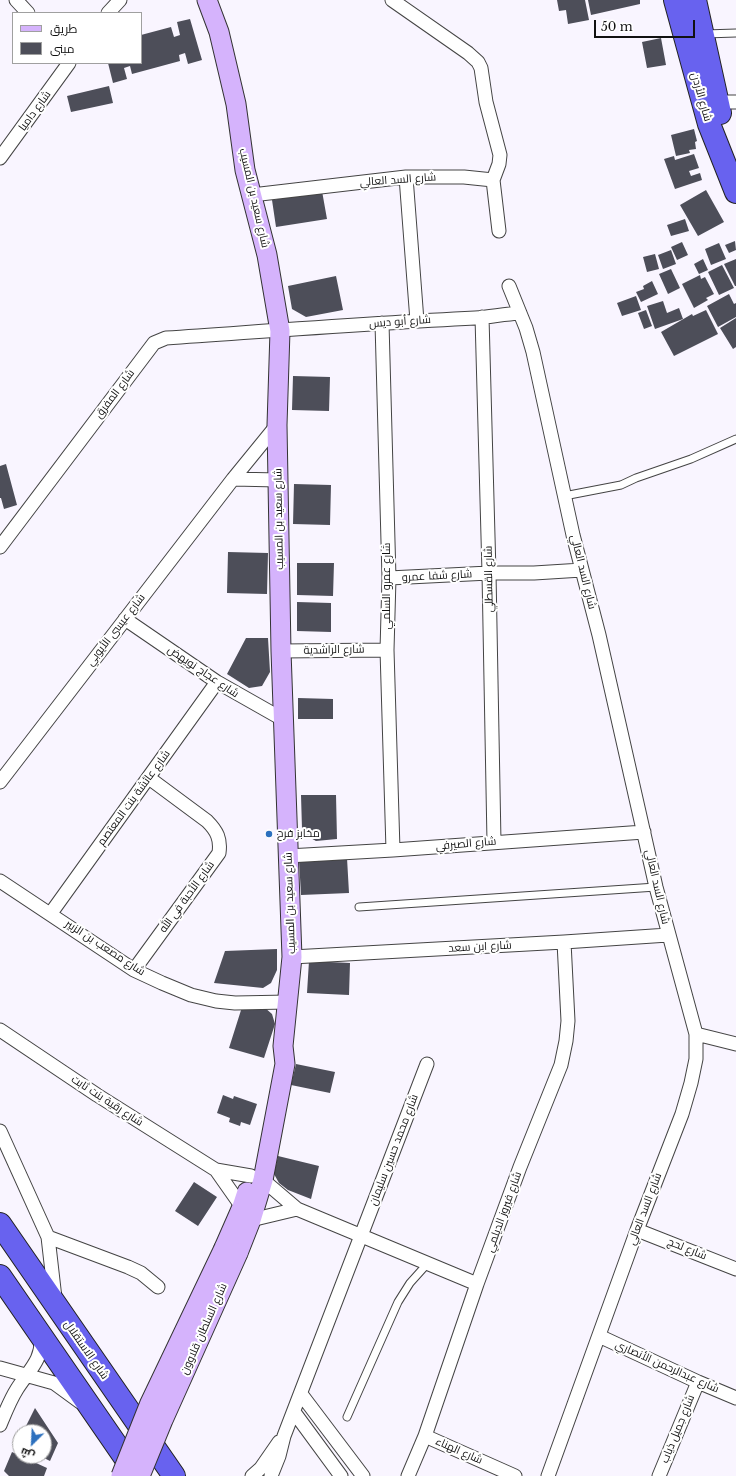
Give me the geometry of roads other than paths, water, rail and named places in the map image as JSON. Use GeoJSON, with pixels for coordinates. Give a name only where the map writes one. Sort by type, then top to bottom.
{"type":"FeatureCollection","features":[{"type":"Feature","properties":{"kind":"highway","name":"شارع الأردن"},"geometry":{"type":"LineString","coordinates":[[675,0],[709,124],[736,192]]}},
{"type":"Feature","properties":{"kind":"highway","name":"شارع الأردن"},"geometry":{"type":"LineString","coordinates":[[695,0],[703,34],[726,102],[736,164]]}},
{"type":"Feature","properties":{"kind":"highway","name":"شارع الاستقلال"},"geometry":{"type":"LineString","coordinates":[[0,1224],[45,1275],[56,1307],[174,1476]]}},
{"type":"Feature","properties":{"kind":"highway"},"geometry":{"type":"LineString","coordinates":[[0,1276],[139,1476]]}},
{"type":"Feature","properties":{"kind":"street"},"geometry":{"type":"LineString","coordinates":[[16,0],[27,12]]}},
{"type":"Feature","properties":{"kind":"street"},"geometry":{"type":"LineString","coordinates":[[109,12],[120,0]]}},
{"type":"Feature","properties":{"kind":"street","name":"شارع سعيد بن المسيب"},"geometry":{"type":"LineString","coordinates":[[208,0],[219,32],[236,104],[245,170],[267,255],[280,330],[277,425],[281,651],[292,957],[283,1046],[285,1064],[257,1178]]}},
{"type":"Feature","properties":{"kind":"street"},"geometry":{"type":"LineString","coordinates":[[392,0],[468,53],[478,62],[481,68],[486,102],[500,155],[500,164],[493,180],[499,231]]}},
{"type":"Feature","properties":{"kind":"street","name":"شارع داميا"},"geometry":{"type":"LineString","coordinates":[[0,158],[68,64]]}},
{"type":"Feature","properties":{"kind":"street","name":"شارع السد العالي"},"geometry":{"type":"LineString","coordinates":[[252,195],[406,178],[464,177],[493,180]]}},
{"type":"Feature","properties":{"kind":"street"},"geometry":{"type":"LineString","coordinates":[[406,178],[417,321]]}},
{"type":"Feature","properties":{"kind":"street","name":"شارع السد العالي"},"geometry":{"type":"LineString","coordinates":[[509,286],[526,328],[533,352],[564,496],[599,635],[656,887],[696,1034],[696,1059],[682,1114],[548,1476]]}},
{"type":"Feature","properties":{"kind":"street","name":"شارع أبو ديس"},"geometry":{"type":"LineString","coordinates":[[280,330],[482,317],[520,313]]}},
{"type":"Feature","properties":{"kind":"street","name":"شارع القسطلي"},"geometry":{"type":"LineString","coordinates":[[482,317],[494,842]]}},
{"type":"Feature","properties":{"kind":"street","name":"شارع عمرو السلمي"},"geometry":{"type":"LineString","coordinates":[[382,323],[388,578],[387,650],[393,850]]}},
{"type":"Feature","properties":{"kind":"street","name":"شارع المفرق"},"geometry":{"type":"LineString","coordinates":[[0,547],[154,343],[166,338],[280,330]]}},
{"type":"Feature","properties":{"kind":"street","name":"شارع عيسى الأيوبي"},"geometry":{"type":"LineString","coordinates":[[0,782],[233,479],[277,425]]}},
{"type":"Feature","properties":{"kind":"street"},"geometry":{"type":"LineString","coordinates":[[233,479],[278,480]]}},
{"type":"Feature","properties":{"kind":"street","name":"شارع شفا عمرو"},"geometry":{"type":"LineString","coordinates":[[388,578],[582,570]]}},
{"type":"Feature","properties":{"kind":"street","name":"شارع عجاج نويهض"},"geometry":{"type":"LineString","coordinates":[[125,619],[217,682],[284,720]]}},
{"type":"Feature","properties":{"kind":"street","name":"شارع الراشدية"},"geometry":{"type":"LineString","coordinates":[[281,651],[387,650]]}},
{"type":"Feature","properties":{"kind":"street","name":"شارع عائشة بنت المعتصم"},"geometry":{"type":"LineString","coordinates":[[51,914],[217,682]]}},
{"type":"Feature","properties":{"kind":"street","name":"شارع الأحبة في الله"},"geometry":{"type":"LineString","coordinates":[[134,970],[219,853],[220,843],[215,828],[149,778]]}},
{"type":"Feature","properties":{"kind":"street","name":"شارع الصيرفي"},"geometry":{"type":"LineString","coordinates":[[288,856],[644,832]]}},
{"type":"Feature","properties":{"kind":"street","name":"شارع مصعب بن الزبير"},"geometry":{"type":"LineString","coordinates":[[0,881],[134,970],[191,995],[216,1001],[235,1003],[288,1002]]}},
{"type":"Feature","properties":{"kind":"street","name":"شارع ابن سعد"},"geometry":{"type":"LineString","coordinates":[[292,957],[668,935]]}},
{"type":"Feature","properties":{"kind":"street","name":"شارع فيروز الديلمي"},"geometry":{"type":"LineString","coordinates":[[408,1476],[425,1436],[477,1284],[520,1167],[561,1065],[568,1021],[564,942]]}},
{"type":"Feature","properties":{"kind":"street","name":"شارع رقية بنت ثابت"},"geometry":{"type":"LineString","coordinates":[[0,1030],[97,1095],[216,1170],[257,1178]]}},
{"type":"Feature","properties":{"kind":"street"},"geometry":{"type":"LineString","coordinates":[[696,1034],[736,1044]]}},
{"type":"Feature","properties":{"kind":"street","name":"شارع محمد حسين سليمان"},"geometry":{"type":"LineString","coordinates":[[284,1436],[427,1064]]}},
{"type":"Feature","properties":{"kind":"street"},"geometry":{"type":"LineString","coordinates":[[0,1131],[48,1237],[45,1275]]}},
{"type":"Feature","properties":{"kind":"street","name":"شارع رقية بنت ثابت"},"geometry":{"type":"LineString","coordinates":[[216,1170],[247,1214]]}},
{"type":"Feature","properties":{"kind":"street"},"geometry":{"type":"LineString","coordinates":[[257,1178],[297,1209],[477,1284]]}},
{"type":"Feature","properties":{"kind":"street","name":"شارع السلطان قلاوون"},"geometry":{"type":"LineString","coordinates":[[139,1476],[247,1214],[257,1178]]}},
{"type":"Feature","properties":{"kind":"street"},"geometry":{"type":"LineString","coordinates":[[247,1214],[297,1209]]}},
{"type":"Feature","properties":{"kind":"street","name":"شارع لحج"},"geometry":{"type":"LineString","coordinates":[[638,1230],[736,1269]]}},
{"type":"Feature","properties":{"kind":"street"},"geometry":{"type":"LineString","coordinates":[[48,1237],[128,1267],[141,1273],[158,1287]]}},
{"type":"Feature","properties":{"kind":"street","name":"شارع السلطان قلاوون"},"geometry":{"type":"LineString","coordinates":[[121,1476],[150,1403],[231,1250]]}},
{"type":"Feature","properties":{"kind":"street"},"geometry":{"type":"LineString","coordinates":[[0,1425],[10,1400],[36,1363],[42,1347],[41,1334]]}},
{"type":"Feature","properties":{"kind":"street","name":"شارع عبدالرحمن الأنصاري"},"geometry":{"type":"LineString","coordinates":[[599,1336],[736,1398]]}},
{"type":"Feature","properties":{"kind":"street"},"geometry":{"type":"LineString","coordinates":[[0,1368],[54,1383],[76,1398],[96,1415]]}},
{"type":"Feature","properties":{"kind":"street","name":"شارع جميل ذياب"},"geometry":{"type":"LineString","coordinates":[[659,1476],[698,1382]]}},
{"type":"Feature","properties":{"kind":"street"},"geometry":{"type":"LineString","coordinates":[[301,1394],[363,1476]]}},
{"type":"Feature","properties":{"kind":"street"},"geometry":{"type":"LineString","coordinates":[[294,1412],[341,1476]]}},
{"type":"Feature","properties":{"kind":"street"},"geometry":{"type":"LineString","coordinates":[[252,1476],[261,1468],[284,1436]]}},
{"type":"Feature","properties":{"kind":"street"},"geometry":{"type":"LineString","coordinates":[[271,1476],[279,1456],[284,1436]]}},
{"type":"Feature","properties":{"kind":"street","name":"شارع الهناء"},"geometry":{"type":"LineString","coordinates":[[425,1436],[515,1476]]}},
{"type":"Feature","properties":{"kind":"lane"},"geometry":{"type":"LineString","coordinates":[[703,34],[736,33]]}},
{"type":"Feature","properties":{"kind":"lane"},"geometry":{"type":"LineString","coordinates":[[564,496],[621,485],[636,478],[691,459],[736,439]]}},
{"type":"Feature","properties":{"kind":"lane"},"geometry":{"type":"LineString","coordinates":[[359,908],[656,887]]}},
{"type":"Feature","properties":{"kind":"lane"},"geometry":{"type":"LineString","coordinates":[[347,1417],[398,1302],[410,1282],[428,1263]]}},
{"type":"Feature","properties":{"kind":"place","name":"مخابز فرح"},"geometry":{"type":"Point","coordinates":[269,834]}}]}
